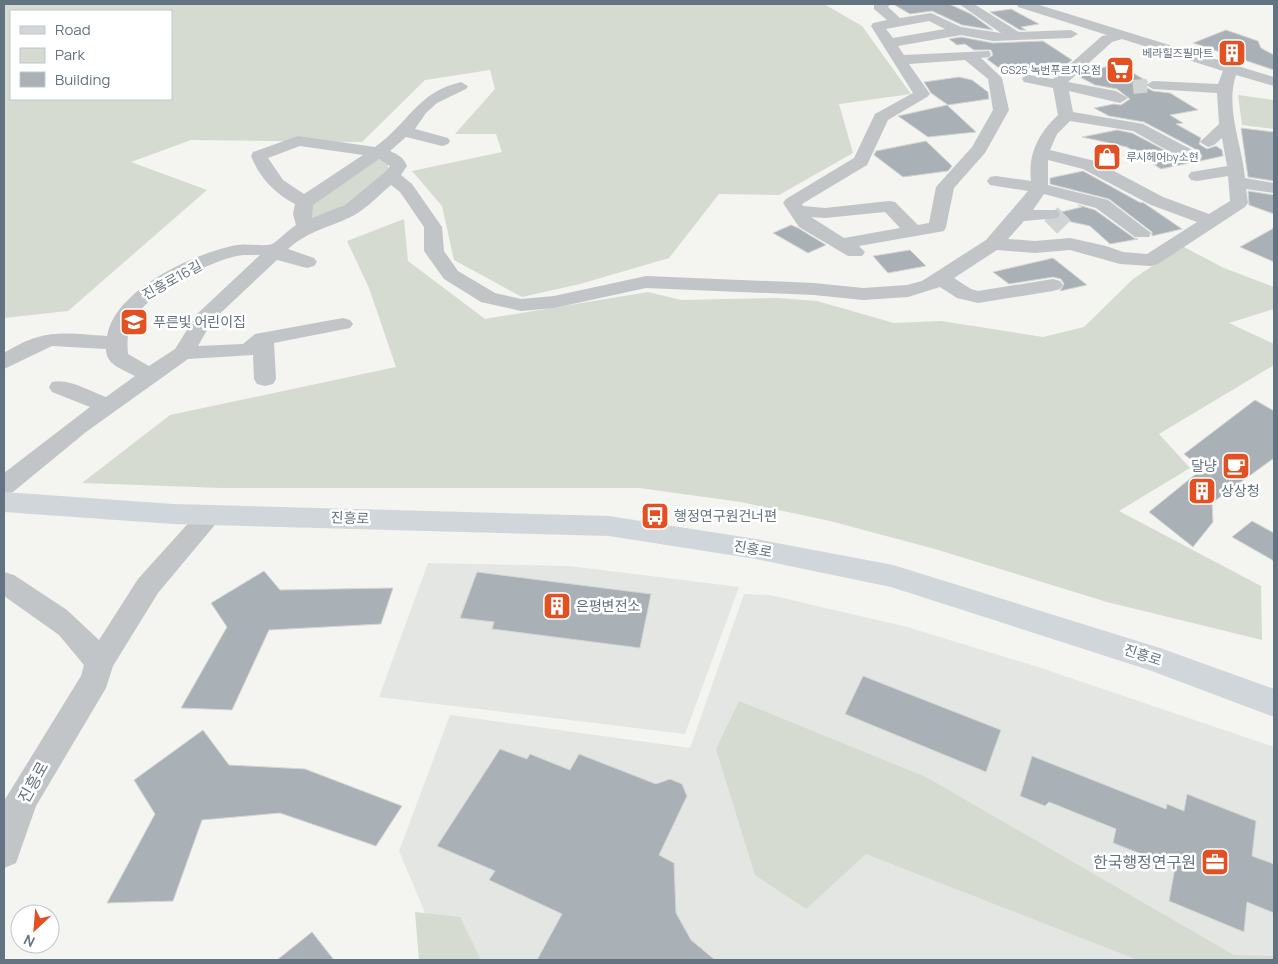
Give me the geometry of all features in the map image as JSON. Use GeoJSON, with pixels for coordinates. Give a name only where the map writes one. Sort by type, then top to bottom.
{"type":"FeatureCollection","features":[{"type":"Feature","properties":{"kind":"main road","name":"진흥로"},"geometry":{"type":"LineString","coordinates":[[4,502],[173,514],[609,526],[756,549],[893,576],[1160,660],[1274,702]]}},
{"type":"Feature","properties":{"kind":"street"},"geometry":{"type":"LineString","coordinates":[[884,4],[879,6],[897,23]]}},
{"type":"Feature","properties":{"kind":"street"},"geometry":{"type":"LineString","coordinates":[[965,4],[1016,36]]}},
{"type":"Feature","properties":{"kind":"street"},"geometry":{"type":"LineString","coordinates":[[1024,4],[1274,82]]}},
{"type":"Feature","properties":{"kind":"street"},"geometry":{"type":"LineString","coordinates":[[968,55],[995,78],[1001,110],[979,149],[945,187],[937,227],[908,225],[879,229],[847,248],[800,221],[792,202],[861,161],[881,117],[922,94],[878,26],[931,17],[960,31],[993,37],[1071,34],[1102,42]]}},
{"type":"Feature","properties":{"kind":"street"},"geometry":{"type":"LineString","coordinates":[[1061,20],[1071,34]]}},
{"type":"Feature","properties":{"kind":"street"},"geometry":{"type":"LineString","coordinates":[[888,43],[960,31]]}},
{"type":"Feature","properties":{"kind":"street"},"geometry":{"type":"LineString","coordinates":[[1060,82],[1107,38],[1125,34]]}},
{"type":"Feature","properties":{"kind":"street"},"geometry":{"type":"LineString","coordinates":[[899,60],[996,53]]}},
{"type":"Feature","properties":{"kind":"street"},"geometry":{"type":"LineString","coordinates":[[899,60],[995,78]]}},
{"type":"Feature","properties":{"kind":"street"},"geometry":{"type":"LineString","coordinates":[[1231,69],[1224,89],[1227,125],[1241,179]]}},
{"type":"Feature","properties":{"kind":"street"},"geometry":{"type":"LineString","coordinates":[[1019,216],[1120,258],[1151,260],[1238,203],[1241,179],[1231,96],[1234,90],[1245,83],[1248,74]]}},
{"type":"Feature","properties":{"kind":"street"},"geometry":{"type":"LineString","coordinates":[[1029,79],[1114,89],[1133,87]]}},
{"type":"Feature","properties":{"kind":"street"},"geometry":{"type":"LineString","coordinates":[[1060,82],[1111,94],[1120,98]]}},
{"type":"Feature","properties":{"kind":"street"},"geometry":{"type":"LineString","coordinates":[[1060,82],[1066,116]]}},
{"type":"Feature","properties":{"kind":"street"},"geometry":{"type":"LineString","coordinates":[[1153,85],[1224,89]]}},
{"type":"Feature","properties":{"kind":"street"},"geometry":{"type":"LineString","coordinates":[[306,227],[302,219],[301,209],[305,202],[404,131],[414,121],[420,110],[432,100],[461,86]]}},
{"type":"Feature","properties":{"kind":"street"},"geometry":{"type":"LineString","coordinates":[[996,251],[1040,188],[1038,170],[1040,153],[1050,131],[1066,116]]}},
{"type":"Feature","properties":{"kind":"street"},"geometry":{"type":"LineString","coordinates":[[1066,116],[1137,127],[1192,157]]}},
{"type":"Feature","properties":{"kind":"street"},"geometry":{"type":"LineString","coordinates":[[1208,142],[1227,125]]}},
{"type":"Feature","properties":{"kind":"street"},"geometry":{"type":"LineString","coordinates":[[404,131],[442,140]]}},
{"type":"Feature","properties":{"kind":"street"},"geometry":{"type":"LineString","coordinates":[[4,486],[108,406],[183,353],[204,318],[289,238],[306,227],[351,209],[391,176],[398,166],[396,160],[377,152],[298,141],[259,156],[264,170],[283,191],[305,202]]}},
{"type":"Feature","properties":{"kind":"street"},"geometry":{"type":"LineString","coordinates":[[1040,153],[1088,165],[1175,212],[1210,221]]}},
{"type":"Feature","properties":{"kind":"street"},"geometry":{"type":"LineString","coordinates":[[391,176],[406,188],[433,227],[434,251],[451,275],[488,298],[522,305],[554,302],[646,282],[814,289],[863,294],[908,291],[929,285],[996,251],[1035,247],[1066,236]]}},
{"type":"Feature","properties":{"kind":"street"},"geometry":{"type":"LineString","coordinates":[[1198,176],[1241,179],[1274,188]]}},
{"type":"Feature","properties":{"kind":"street"},"geometry":{"type":"LineString","coordinates":[[996,181],[1040,188],[1102,204],[1142,233]]}},
{"type":"Feature","properties":{"kind":"street"},"geometry":{"type":"LineString","coordinates":[[800,221],[825,213],[889,206],[908,225]]}},
{"type":"Feature","properties":{"kind":"street"},"geometry":{"type":"LineString","coordinates":[[879,229],[893,252]]}},
{"type":"Feature","properties":{"kind":"street","name":"진흥로16길"},"geometry":{"type":"LineString","coordinates":[[116,343],[122,321],[135,302],[170,280],[201,263],[239,250],[277,250]]}},
{"type":"Feature","properties":{"kind":"street"},"geometry":{"type":"LineString","coordinates":[[277,250],[284,256],[307,262]]}},
{"type":"Feature","properties":{"kind":"street"},"geometry":{"type":"LineString","coordinates":[[941,278],[964,294],[978,297],[1053,285]]}},
{"type":"Feature","properties":{"kind":"street"},"geometry":{"type":"LineString","coordinates":[[183,353],[248,350],[263,339],[343,324]]}},
{"type":"Feature","properties":{"kind":"street"},"geometry":{"type":"LineString","coordinates":[[4,362],[28,347],[50,339],[116,343],[117,357],[150,376]]}},
{"type":"Feature","properties":{"kind":"street"},"geometry":{"type":"LineString","coordinates":[[263,339],[265,379]]}},
{"type":"Feature","properties":{"kind":"street"},"geometry":{"type":"LineString","coordinates":[[60,387],[108,406]]}},
{"type":"Feature","properties":{"kind":"street","name":"진흥로"},"geometry":{"type":"LineString","coordinates":[[4,852],[21,801],[95,679],[99,664],[148,586],[211,514]]}},
{"type":"Feature","properties":{"kind":"street"},"geometry":{"type":"LineString","coordinates":[[4,582],[29,602],[63,622],[86,644],[99,664]]}},
{"type":"Feature","properties":{"kind":"shaded area"},"geometry":{"type":"Polygon","coordinates":[[[428,563],[569,566],[739,587],[685,734],[379,697],[428,563]]]}},
{"type":"Feature","properties":{"kind":"shaded area"},"geometry":{"type":"Polygon","coordinates":[[[744,594],[770,595],[907,627],[1038,667],[1274,747],[1274,960],[445,960],[399,851],[450,715],[690,748],[744,594]]]}},
{"type":"Feature","properties":{"kind":"green space"},"geometry":{"type":"Polygon","coordinates":[[[4,4],[824,4],[862,26],[911,94],[839,104],[853,153],[779,195],[719,194],[669,258],[580,284],[522,297],[454,260],[442,206],[412,171],[502,152],[496,134],[455,134],[495,89],[490,70],[425,80],[362,142],[191,140],[131,162],[207,190],[68,311],[4,318],[4,4]]]}},
{"type":"Feature","properties":{"kind":"green space"},"geometry":{"type":"Polygon","coordinates":[[[1238,95],[1274,100],[1274,129],[1242,125],[1238,95]]]}},
{"type":"Feature","properties":{"kind":"green space"},"geometry":{"type":"Polygon","coordinates":[[[375,158],[388,162],[388,170],[343,212],[313,222],[305,215],[310,202],[375,158]]]}},
{"type":"Feature","properties":{"kind":"green space"},"geometry":{"type":"Polygon","coordinates":[[[404,219],[408,261],[485,319],[648,292],[681,300],[778,298],[817,301],[894,323],[941,321],[1043,337],[1084,327],[1133,279],[1182,246],[1224,268],[1274,287],[1274,309],[1229,323],[1274,344],[1274,365],[1159,434],[1190,468],[1119,511],[1261,586],[1262,640],[1107,602],[935,549],[830,521],[741,502],[639,488],[223,488],[82,483],[170,415],[396,367],[369,288],[347,241],[404,219]]]}},
{"type":"Feature","properties":{"kind":"green space"},"geometry":{"type":"Polygon","coordinates":[[[739,701],[926,777],[1234,955],[1274,956],[1274,960],[1138,960],[866,854],[806,909],[755,875],[716,749],[739,701]]]}},
{"type":"Feature","properties":{"kind":"green space"},"geometry":{"type":"Polygon","coordinates":[[[415,912],[460,917],[481,960],[419,960],[415,912]]]}},
{"type":"Feature","properties":{"kind":"building"},"geometry":{"type":"Polygon","coordinates":[[[893,4],[949,4],[971,14],[993,30],[962,25],[932,11],[910,14],[893,4]]]}},
{"type":"Feature","properties":{"kind":"building"},"geometry":{"type":"Polygon","coordinates":[[[1011,9],[1039,24],[1021,27],[1026,30],[1020,30],[990,12],[1011,9]]]}},
{"type":"Feature","properties":{"kind":"building"},"geometry":{"type":"Polygon","coordinates":[[[1226,30],[1258,41],[1261,48],[1274,55],[1274,70],[1193,43],[1226,30]]]}},
{"type":"Feature","properties":{"kind":"building"},"geometry":{"type":"Polygon","coordinates":[[[961,37],[993,43],[1043,41],[1072,60],[1067,64],[1003,71],[987,59],[993,55],[991,50],[974,50],[965,44],[957,45],[949,39],[961,37]]]}},
{"type":"Feature","properties":{"kind":"building"},"geometry":{"type":"Polygon","coordinates":[[[1111,66],[1125,68],[1148,82],[1144,84],[1145,87],[1153,91],[1170,93],[1198,110],[1170,115],[1183,123],[1176,124],[1201,138],[1199,144],[1207,149],[1216,146],[1222,150],[1223,156],[1200,161],[1202,156],[1199,151],[1144,122],[1109,116],[1094,108],[1114,104],[1121,105],[1130,99],[1117,89],[1095,85],[1078,76],[1083,71],[1111,66]]]}},
{"type":"Feature","properties":{"kind":"building"},"geometry":{"type":"Polygon","coordinates":[[[959,77],[972,80],[988,92],[989,99],[948,105],[931,93],[924,82],[959,77]]]}},
{"type":"Feature","properties":{"kind":"building"},"geometry":{"type":"Polygon","coordinates":[[[947,105],[976,132],[928,137],[898,116],[947,105]]]}},
{"type":"Feature","properties":{"kind":"building"},"geometry":{"type":"Polygon","coordinates":[[[1241,128],[1274,132],[1274,181],[1248,177],[1241,128]]]}},
{"type":"Feature","properties":{"kind":"building"},"geometry":{"type":"Polygon","coordinates":[[[1117,130],[1132,133],[1189,163],[1161,169],[1127,147],[1082,137],[1117,130]]]}},
{"type":"Feature","properties":{"kind":"building"},"geometry":{"type":"Polygon","coordinates":[[[926,141],[952,166],[948,171],[903,177],[874,155],[876,151],[926,141]]]}},
{"type":"Feature","properties":{"kind":"building"},"geometry":{"type":"Polygon","coordinates":[[[1083,171],[1144,203],[1182,229],[1152,236],[1152,232],[1109,199],[1050,184],[1050,178],[1083,171]]]}},
{"type":"Feature","properties":{"kind":"building"},"geometry":{"type":"Polygon","coordinates":[[[1248,191],[1274,195],[1274,214],[1249,205],[1248,191]]]}},
{"type":"Feature","properties":{"kind":"building"},"geometry":{"type":"Polygon","coordinates":[[[1078,205],[1095,210],[1138,239],[1110,244],[1090,226],[1058,219],[1061,212],[1082,207],[1078,205]]]}},
{"type":"Feature","properties":{"kind":"building"},"geometry":{"type":"Polygon","coordinates":[[[791,225],[826,245],[808,253],[773,233],[791,225]]]}},
{"type":"Feature","properties":{"kind":"building"},"geometry":{"type":"Polygon","coordinates":[[[1274,228],[1274,262],[1240,247],[1274,228]]]}},
{"type":"Feature","properties":{"kind":"building"},"geometry":{"type":"Polygon","coordinates":[[[910,250],[926,266],[888,273],[873,256],[910,250]]]}},
{"type":"Feature","properties":{"kind":"building"},"geometry":{"type":"Polygon","coordinates":[[[1053,258],[1087,285],[1060,291],[1064,284],[1061,279],[1053,277],[1009,284],[993,272],[1053,258]]]}},
{"type":"Feature","properties":{"kind":"building","name":"상상청"},"geometry":{"type":"Polygon","coordinates":[[[1255,400],[1274,411],[1274,458],[1212,503],[1213,522],[1193,547],[1149,512],[1202,469],[1184,454],[1255,400]]]}},
{"type":"Feature","properties":{"kind":"building"},"geometry":{"type":"Polygon","coordinates":[[[1252,521],[1274,533],[1274,561],[1232,537],[1252,521]]]}},
{"type":"Feature","properties":{"kind":"building"},"geometry":{"type":"Polygon","coordinates":[[[264,571],[280,590],[393,588],[381,624],[269,630],[232,710],[181,708],[227,627],[211,603],[264,571]]]}},
{"type":"Feature","properties":{"kind":"building","name":"은평변전소"},"geometry":{"type":"Polygon","coordinates":[[[477,572],[651,594],[640,648],[492,629],[494,622],[460,618],[477,572]]]}},
{"type":"Feature","properties":{"kind":"building"},"geometry":{"type":"Polygon","coordinates":[[[863,676],[1001,730],[986,772],[845,714],[863,676]]]}},
{"type":"Feature","properties":{"kind":"building"},"geometry":{"type":"Polygon","coordinates":[[[203,730],[229,765],[305,769],[402,806],[376,846],[280,813],[202,820],[173,901],[107,903],[155,814],[134,780],[203,730]]]}},
{"type":"Feature","properties":{"kind":"building"},"geometry":{"type":"Polygon","coordinates":[[[500,749],[527,759],[530,754],[570,770],[579,754],[656,784],[670,779],[682,784],[687,796],[659,855],[674,863],[676,913],[691,940],[715,960],[537,960],[562,914],[489,880],[495,871],[437,846],[500,749]]]}},
{"type":"Feature","properties":{"kind":"building","name":"한국행정연구원"},"geometry":{"type":"Polygon","coordinates":[[[1032,756],[1166,809],[1167,804],[1184,811],[1187,794],[1256,821],[1252,856],[1274,864],[1274,913],[1247,902],[1244,932],[1169,901],[1175,867],[1113,843],[1116,829],[1049,802],[1045,806],[1020,796],[1032,756]]]}},
{"type":"Feature","properties":{"kind":"building"},"geometry":{"type":"Polygon","coordinates":[[[312,932],[334,960],[277,960],[312,932]]]}},
{"type":"Feature","properties":{"kind":"tunnel"},"geometry":{"type":"LineString","coordinates":[[1133,87],[1153,85]]}},
{"type":"Feature","properties":{"kind":"tunnel"},"geometry":{"type":"LineString","coordinates":[[1051,214],[1064,227]]}},
{"type":"Feature","properties":{"kind":"place","name":"베라힐즈필마트"},"geometry":{"type":"Point","coordinates":[1232,53]}},
{"type":"Feature","properties":{"kind":"place","name":"GS25 녹번푸르지오점"},"geometry":{"type":"Point","coordinates":[1120,70]}},
{"type":"Feature","properties":{"kind":"place","name":"루시헤어by소현"},"geometry":{"type":"Point","coordinates":[1107,157]}},
{"type":"Feature","properties":{"kind":"place","name":"푸른빛 어린이집"},"geometry":{"type":"Point","coordinates":[134,322]}},
{"type":"Feature","properties":{"kind":"place","name":"달냥"},"geometry":{"type":"Point","coordinates":[1236,466]}},
{"type":"Feature","properties":{"kind":"place","name":"상상청"},"geometry":{"type":"Point","coordinates":[1202,491]}},
{"type":"Feature","properties":{"kind":"place","name":"행정연구원건너편"},"geometry":{"type":"Point","coordinates":[655,516]}},
{"type":"Feature","properties":{"kind":"place","name":"은평변전소"},"geometry":{"type":"Point","coordinates":[557,606]}},
{"type":"Feature","properties":{"kind":"place","name":"한국행정연구원"},"geometry":{"type":"Point","coordinates":[1215,862]}}]}
